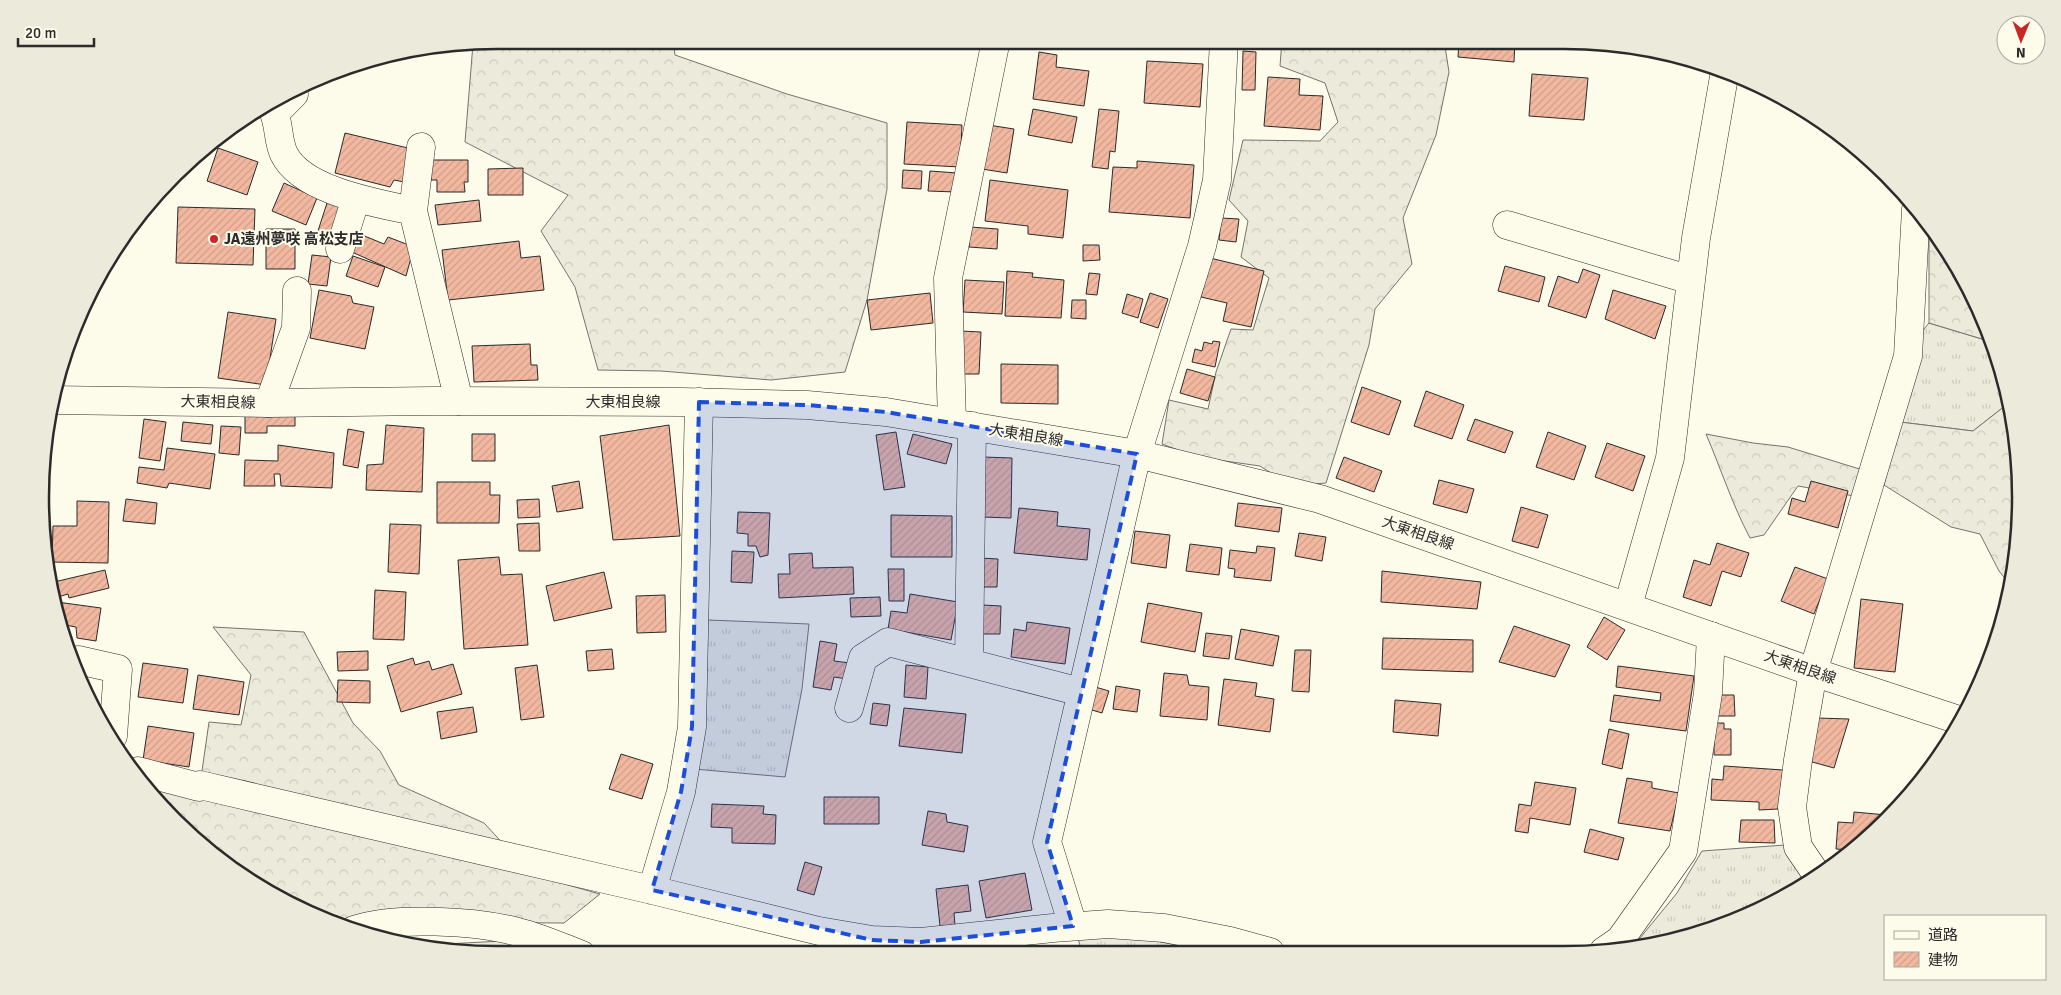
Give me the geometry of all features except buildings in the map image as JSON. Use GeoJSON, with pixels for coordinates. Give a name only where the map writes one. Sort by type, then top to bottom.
{"type":"FeatureCollection","features":[{"type":"Feature","properties":{"kind":"street"},"geometry":{"type":"LineString","coordinates":[[969,662],[962,424],[948,278],[994,49]]}},
{"type":"Feature","properties":{"kind":"street"},"geometry":{"type":"LineString","coordinates":[[1073,926],[1046,842],[1137,454],[1202,246],[1217,180],[1224,49]]}},
{"type":"Feature","properties":{"kind":"street"},"geometry":{"type":"LineString","coordinates":[[1628,606],[1670,458],[1696,238],[1724,79]]}},
{"type":"Feature","properties":{"kind":"street"},"geometry":{"type":"LineString","coordinates":[[273,110],[284,154],[298,173],[342,194],[413,211]]}},
{"type":"Feature","properties":{"kind":"street"},"geometry":{"type":"LineString","coordinates":[[421,147],[413,211],[460,401]]}},
{"type":"Feature","properties":{"kind":"street"},"geometry":{"type":"LineString","coordinates":[[340,249],[356,198]]}},
{"type":"Feature","properties":{"kind":"street"},"geometry":{"type":"LineString","coordinates":[[1814,870],[1798,847],[1792,807],[1813,672],[1908,356],[1915,219]]}},
{"type":"Feature","properties":{"kind":"street"},"geometry":{"type":"LineString","coordinates":[[1507,225],[1691,280]]}},
{"type":"Feature","properties":{"kind":"street"},"geometry":{"type":"LineString","coordinates":[[269,403],[296,328],[297,291]]}},
{"type":"Feature","properties":{"kind":"street","name":"大東相良線"},"geometry":{"type":"LineString","coordinates":[[59,400],[269,403],[460,401],[699,402],[807,405],[886,412],[962,424],[1137,454],[1320,499],[1813,672],[1954,719]]}},
{"type":"Feature","properties":{"kind":"street"},"geometry":{"type":"LineString","coordinates":[[652,890],[681,792],[692,726],[699,402]]}},
{"type":"Feature","properties":{"kind":"street"},"geometry":{"type":"LineString","coordinates":[[1616,943],[1620,940],[1683,852],[1708,693],[1711,636]]}},
{"type":"Feature","properties":{"kind":"street"},"geometry":{"type":"LineString","coordinates":[[849,708],[863,658],[888,642],[1082,692]]}},
{"type":"Feature","properties":{"kind":"street"},"geometry":{"type":"LineString","coordinates":[[80,660],[118,668],[113,729]]}},
{"type":"Feature","properties":{"kind":"street"},"geometry":{"type":"LineString","coordinates":[[142,772],[199,787],[200,785],[652,890],[819,932],[872,940],[921,942],[1108,924],[1164,928],[1248,946]]}},
{"type":"Feature","properties":{"kind":"street"},"geometry":{"type":"LineString","coordinates":[[370,927],[405,922],[463,923],[517,932],[557,946]]}},
{"type":"Feature","properties":{"kind":"highlighted area"},"geometry":{"type":"Polygon","coordinates":[[[699,402],[807,405],[886,412],[1137,454],[1047,842],[1073,926],[921,942],[872,940],[652,890],[681,792],[692,727],[699,402]]]}},
{"type":"Feature","properties":{"kind":"green space"},"geometry":{"type":"Polygon","coordinates":[[[674,49],[675,55],[787,94],[887,123],[887,189],[867,300],[845,372],[771,380],[661,371],[598,370],[575,287],[541,231],[568,195],[465,142],[473,50],[674,49]]]}},
{"type":"Feature","properties":{"kind":"green space"},"geometry":{"type":"Polygon","coordinates":[[[1281,49],[1445,49],[1449,72],[1436,135],[1403,218],[1412,264],[1375,309],[1369,345],[1326,483],[1291,486],[1260,466],[1197,457],[1162,444],[1169,400],[1208,409],[1216,372],[1231,329],[1253,330],[1269,278],[1241,257],[1248,221],[1229,200],[1243,140],[1320,141],[1338,122],[1325,83],[1280,66],[1281,49]]]}},
{"type":"Feature","properties":{"kind":"green space"},"geometry":{"type":"Polygon","coordinates":[[[1929,237],[1966,299],[1983,339],[1929,323],[1929,237]]]}},
{"type":"Feature","properties":{"kind":"green space"},"geometry":{"type":"Polygon","coordinates":[[[1929,323],[1983,339],[2003,407],[1973,431],[1900,422],[1924,329],[1929,323]]]}},
{"type":"Feature","properties":{"kind":"green space"},"geometry":{"type":"Polygon","coordinates":[[[2003,407],[2011,468],[2012,498],[2011,527],[2005,578],[1999,571],[1980,534],[1951,527],[1884,485],[1900,422],[1973,431],[2003,407]]]}},
{"type":"Feature","properties":{"kind":"green space"},"geometry":{"type":"Polygon","coordinates":[[[1706,434],[1753,443],[1788,447],[1866,471],[1854,496],[1798,486],[1764,535],[1750,538],[1706,434]]]}},
{"type":"Feature","properties":{"kind":"green space"},"geometry":{"type":"Polygon","coordinates":[[[708,620],[809,624],[802,689],[785,777],[694,769],[708,620]]]}},
{"type":"Feature","properties":{"kind":"green space"},"geometry":{"type":"Polygon","coordinates":[[[213,627],[304,632],[353,723],[380,751],[399,785],[484,823],[532,875],[600,894],[564,923],[415,922],[371,928],[299,900],[248,871],[224,854],[180,815],[147,778],[200,785],[209,722],[241,725],[251,675],[213,627]]]}},
{"type":"Feature","properties":{"kind":"green space"},"geometry":{"type":"Polygon","coordinates":[[[1785,845],[1802,877],[1762,900],[1735,912],[1680,931],[1639,940],[1677,893],[1702,851],[1785,845]]]}},
{"type":"Feature","properties":{"kind":"green space"},"geometry":{"type":"Polygon","coordinates":[[[1076,931],[1142,938],[1181,946],[1080,946],[1076,931]]]}},
{"type":"Feature","properties":{"kind":"green space"},"geometry":{"type":"Polygon","coordinates":[[[503,941],[519,946],[468,945],[454,944],[503,941]]]}},
{"type":"Feature","properties":{"kind":"place","name":"JA遠州夢咲 高松支店"},"geometry":{"type":"Point","coordinates":[214,239]}}]}
